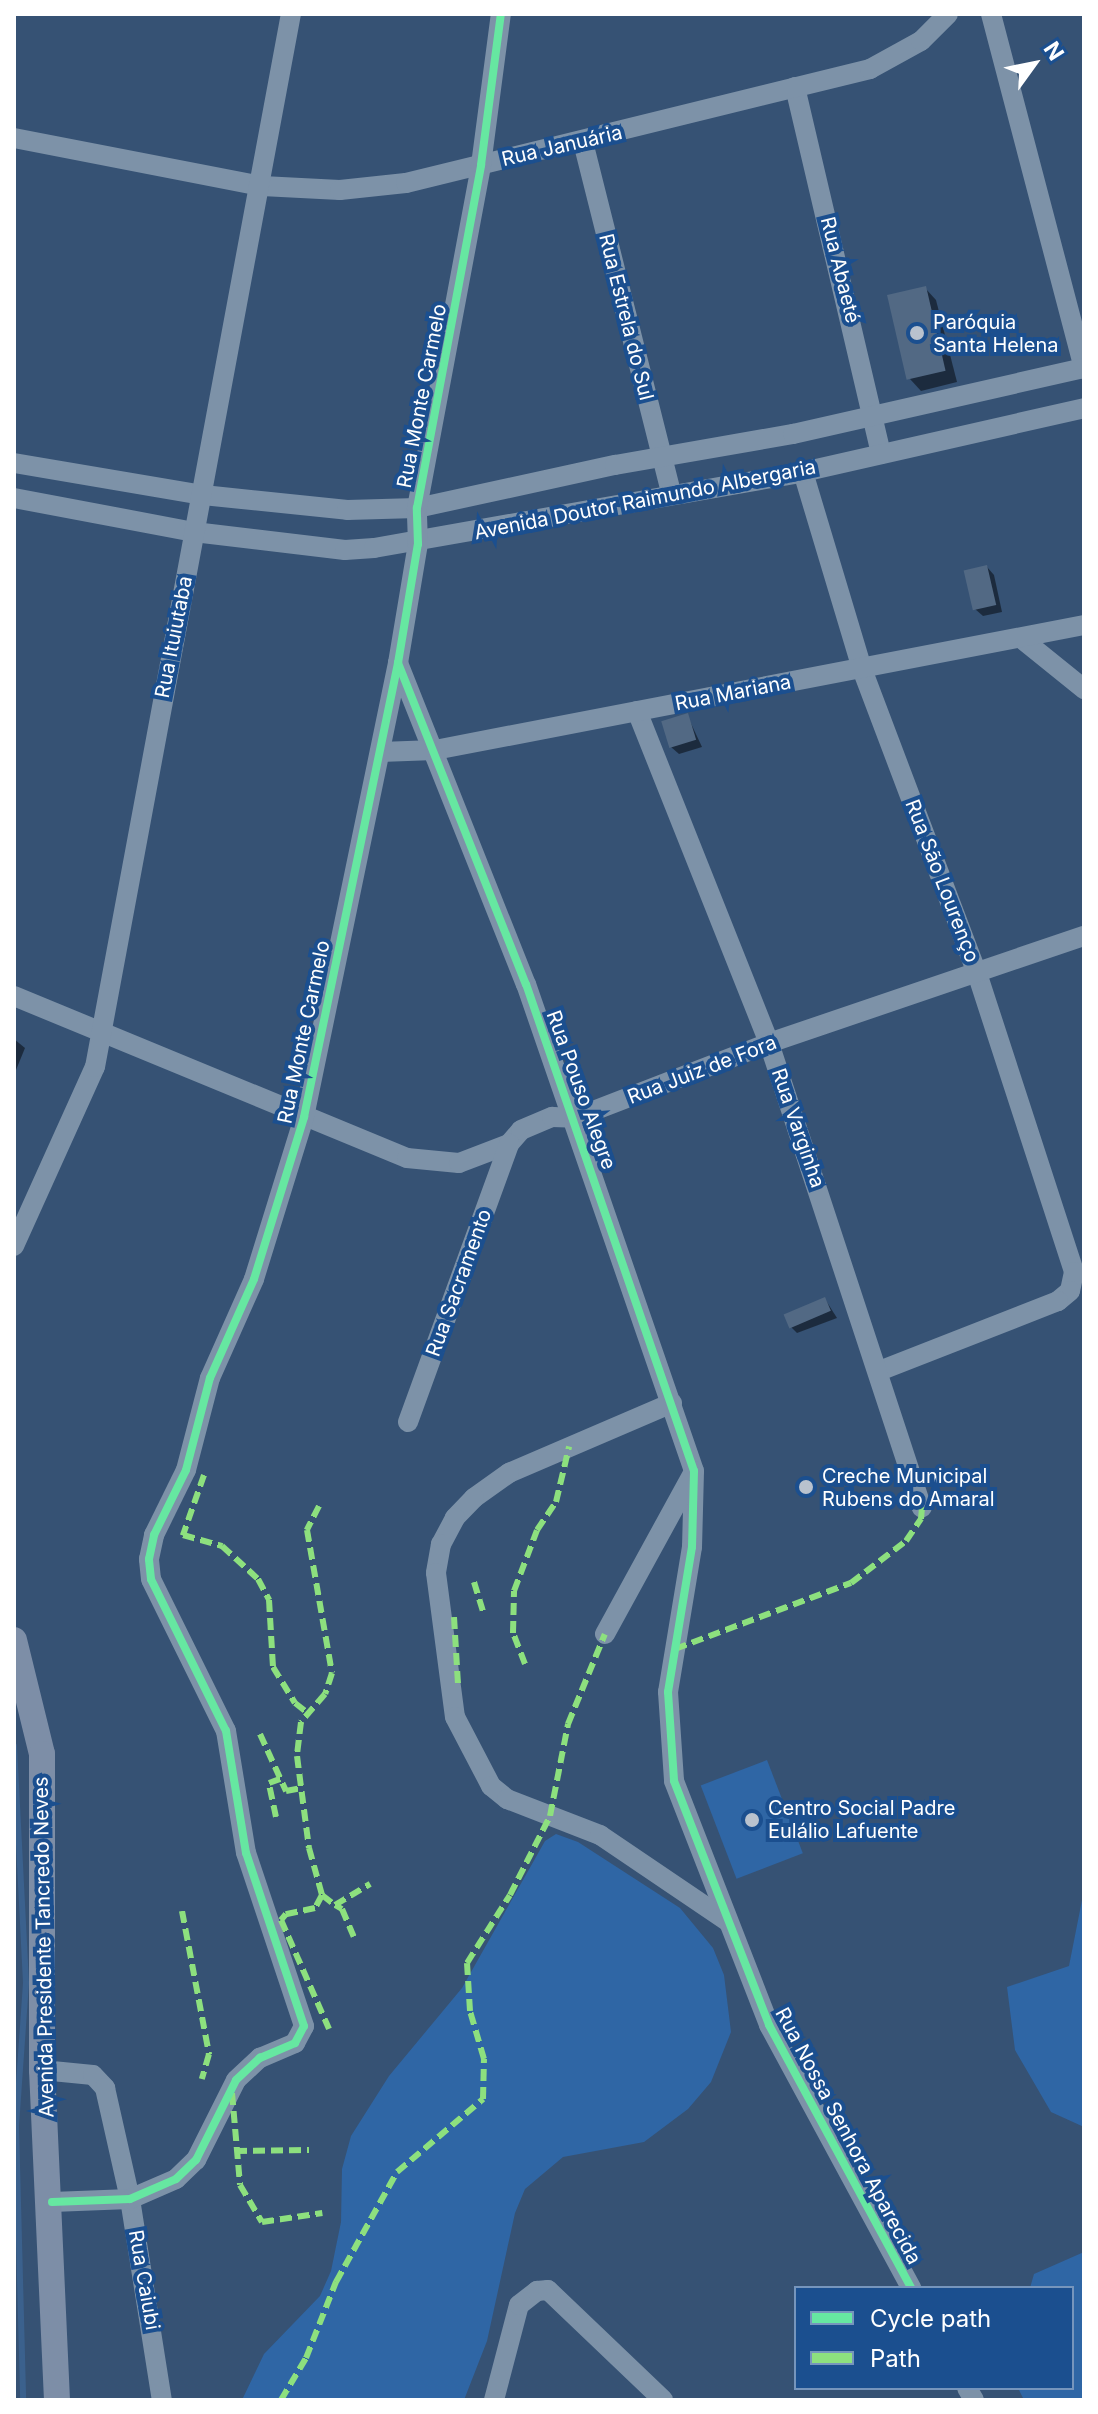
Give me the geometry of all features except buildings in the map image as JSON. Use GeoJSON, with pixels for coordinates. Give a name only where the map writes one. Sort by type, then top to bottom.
{"type":"FeatureCollection","features":[{"type":"Feature","properties":{"kind":"main road","name":"Avenida Presidente Tancredo Neves"},"geometry":{"type":"LineString","coordinates":[[14,1640],[42,1754],[42,2070],[52,2202],[57,2400]]}},
{"type":"Feature","properties":{"kind":"street","name":"Rua Ituiutaba"},"geometry":{"type":"LineString","coordinates":[[14,1246],[95,1067],[262,186],[291,14]]}},
{"type":"Feature","properties":{"kind":"street","name":"Rua Monte Carmelo"},"geometry":{"type":"LineString","coordinates":[[130,2199],[166,2186],[196,2160],[236,2080],[260,2058],[295,2043],[304,2026],[246,1853],[226,1731],[151,1579],[149,1559],[154,1535],[186,1470],[210,1378],[254,1279],[304,1117],[398,663],[418,544],[417,508],[481,165],[501,14]]}},
{"type":"Feature","properties":{"kind":"street","name":"Rua Januária"},"geometry":{"type":"LineString","coordinates":[[14,138],[262,186],[340,190],[406,183],[583,142],[882,63],[921,41],[948,14]]}},
{"type":"Feature","properties":{"kind":"street"},"geometry":{"type":"LineString","coordinates":[[991,14],[1084,368]]}},
{"type":"Feature","properties":{"kind":"street","name":"Rua Abaeté"},"geometry":{"type":"LineString","coordinates":[[795,87],[875,416],[881,454]]}},
{"type":"Feature","properties":{"kind":"street","name":"Rua Estrela do Sul"},"geometry":{"type":"LineString","coordinates":[[583,142],[671,492]]}},
{"type":"Feature","properties":{"kind":"street","name":"Avenida Doutor Raimundo Albergaria"},"geometry":{"type":"LineString","coordinates":[[14,463],[203,495],[347,510],[417,508],[875,416],[1084,368]]}},
{"type":"Feature","properties":{"kind":"street","name":"Avenida Doutor Raimundo Albergaria"},"geometry":{"type":"LineString","coordinates":[[14,498],[194,532],[345,550],[418,544],[671,492],[803,472],[1084,408]]}},
{"type":"Feature","properties":{"kind":"street","name":"Rua São Lourenço"},"geometry":{"type":"LineString","coordinates":[[803,472],[862,669],[977,973],[1074,1272],[1070,1291],[1058,1301],[879,1371]]}},
{"type":"Feature","properties":{"kind":"street","name":"Rua Mariana"},"geometry":{"type":"LineString","coordinates":[[380,752],[435,750],[1084,625]]}},
{"type":"Feature","properties":{"kind":"street"},"geometry":{"type":"LineString","coordinates":[[1022,639],[1084,689]]}},
{"type":"Feature","properties":{"kind":"street","name":"Rua Pouso Alegre"},"geometry":{"type":"LineString","coordinates":[[398,663],[435,750],[575,1118],[672,1403],[694,1471],[693,1537]]}},
{"type":"Feature","properties":{"kind":"street","name":"Rua Varginha"},"geometry":{"type":"LineString","coordinates":[[637,711],[769,1043],[922,1507]]}},
{"type":"Feature","properties":{"kind":"street","name":"Rua Juiz de Fora"},"geometry":{"type":"LineString","coordinates":[[14,996],[407,1158],[459,1163],[509,1144],[521,1130],[552,1117],[575,1118],[769,1043],[1084,936]]}},
{"type":"Feature","properties":{"kind":"street","name":"Rua Sacramento"},"geometry":{"type":"LineString","coordinates":[[408,1422],[509,1144]]}},
{"type":"Feature","properties":{"kind":"street"},"geometry":{"type":"LineString","coordinates":[[672,1403],[509,1473],[474,1498],[448,1531],[436,1573],[455,1717],[491,1786],[507,1799],[600,1835],[727,1921]]}},
{"type":"Feature","properties":{"kind":"street"},"geometry":{"type":"LineString","coordinates":[[605,1634],[694,1471]]}},
{"type":"Feature","properties":{"kind":"street","name":"Rua Nossa Senhora Aparecida"},"geometry":{"type":"LineString","coordinates":[[693,1537],[668,1692],[669,1757],[727,1921],[788,2067],[910,2286]]}},
{"type":"Feature","properties":{"kind":"street","name":"Rua Caiubi"},"geometry":{"type":"LineString","coordinates":[[42,2070],[93,2075],[102,2082],[130,2199],[162,2400]]}},
{"type":"Feature","properties":{"kind":"street"},"geometry":{"type":"LineString","coordinates":[[52,2202],[130,2199]]}},
{"type":"Feature","properties":{"kind":"street"},"geometry":{"type":"LineString","coordinates":[[494,2400],[519,2305],[537,2291],[548,2290],[561,2297],[663,2400]]}},
{"type":"Feature","properties":{"kind":"shaded area","name":"Centro Social Padre Eulálio Lafuente"},"geometry":{"type":"Polygon","coordinates":[[[767,1760],[803,1853],[737,1879],[701,1785],[767,1760]]]}},
{"type":"Feature","properties":{"kind":"shaded area"},"geometry":{"type":"Polygon","coordinates":[[[556,1834],[578,1842],[680,1908],[713,1948],[724,1975],[731,2032],[711,2082],[688,2109],[644,2142],[563,2157],[525,2189],[515,2213],[487,2341],[464,2400],[242,2400],[264,2354],[320,2296],[331,2271],[341,2222],[342,2169],[351,2136],[389,2076],[462,1988],[545,1841],[556,1834]]]}},
{"type":"Feature","properties":{"kind":"shaded area"},"geometry":{"type":"Polygon","coordinates":[[[1084,1890],[1084,2127],[1051,2112],[1015,2050],[1007,1987],[1069,1966],[1084,1890]]]}},
{"type":"Feature","properties":{"kind":"shaded area"},"geometry":{"type":"Polygon","coordinates":[[[1084,2252],[1084,2400],[1024,2400],[1019,2390],[1074,2390],[1074,2286],[1031,2286],[1034,2274],[1084,2252]]]}},
{"type":"Feature","properties":{"kind":"waterway"},"geometry":{"type":"LineString","coordinates":[[14,1746],[26,1983],[16,2126],[23,2400]]}},
{"type":"Feature","properties":{"kind":"marked path"},"geometry":{"type":"LineString","coordinates":[[525,1664],[513,1633],[514,1591],[537,1530],[556,1502],[569,1447]]}},
{"type":"Feature","properties":{"kind":"marked path"},"geometry":{"type":"LineString","coordinates":[[204,1475],[183,1535],[222,1546],[258,1579],[269,1600],[273,1667],[295,1703],[308,1713]]}},
{"type":"Feature","properties":{"kind":"marked path"},"geometry":{"type":"LineString","coordinates":[[319,1506],[307,1530],[332,1673],[325,1694],[301,1722],[297,1756],[309,1848],[322,1895],[315,1908],[286,1914],[281,1920],[329,2029]]}},
{"type":"Feature","properties":{"kind":"marked path"},"geometry":{"type":"LineString","coordinates":[[675,1649],[851,1583],[906,1541],[921,1519],[922,1507]]}},
{"type":"Feature","properties":{"kind":"marked path"},"geometry":{"type":"LineString","coordinates":[[474,1582],[483,1612]]}},
{"type":"Feature","properties":{"kind":"marked path"},"geometry":{"type":"LineString","coordinates":[[454,1617],[458,1684]]}},
{"type":"Feature","properties":{"kind":"marked path"},"geometry":{"type":"LineString","coordinates":[[281,2400],[306,2358],[336,2282],[397,2172],[483,2099],[484,2059],[470,2011],[467,1963],[510,1895],[550,1816],[568,1724],[605,1634]]}},
{"type":"Feature","properties":{"kind":"marked path"},"geometry":{"type":"LineString","coordinates":[[260,1734],[286,1791],[302,1788]]}},
{"type":"Feature","properties":{"kind":"marked path"},"geometry":{"type":"LineString","coordinates":[[276,1817],[269,1783],[280,1779]]}},
{"type":"Feature","properties":{"kind":"marked path"},"geometry":{"type":"LineString","coordinates":[[322,1895],[335,1905],[370,1884]]}},
{"type":"Feature","properties":{"kind":"marked path"},"geometry":{"type":"LineString","coordinates":[[335,1905],[342,1909],[354,1937]]}},
{"type":"Feature","properties":{"kind":"marked path"},"geometry":{"type":"LineString","coordinates":[[182,1911],[209,2054],[202,2079]]}},
{"type":"Feature","properties":{"kind":"marked path"},"geometry":{"type":"LineString","coordinates":[[232,2093],[240,2185],[262,2222],[322,2213]]}},
{"type":"Feature","properties":{"kind":"marked path"},"geometry":{"type":"LineString","coordinates":[[235,2151],[309,2150]]}},
{"type":"Feature","properties":{"kind":"cycle path"},"geometry":{"type":"LineString","coordinates":[[52,2202],[130,2199],[176,2179],[196,2160],[236,2080],[260,2058],[295,2043],[304,2026],[246,1853],[226,1731],[151,1579],[149,1559],[154,1535],[186,1470],[210,1378],[254,1279],[304,1117],[398,663],[418,544],[417,508],[481,165],[501,14]]}},
{"type":"Feature","properties":{"kind":"cycle path"},"geometry":{"type":"LineString","coordinates":[[398,663],[526,984],[694,1471],[692,1547],[668,1692],[674,1781],[769,2025],[910,2286]]}},
{"type":"Feature","properties":{"kind":"place","name":"Paróquia Santa Helena"},"geometry":{"type":"Point","coordinates":[917,333]}},
{"type":"Feature","properties":{"kind":"place","name":"Creche Municipal Rubens do Amaral"},"geometry":{"type":"Point","coordinates":[806,1487]}},
{"type":"Feature","properties":{"kind":"place","name":"Centro Social Padre Eulálio Lafuente"},"geometry":{"type":"Point","coordinates":[752,1820]}}]}
